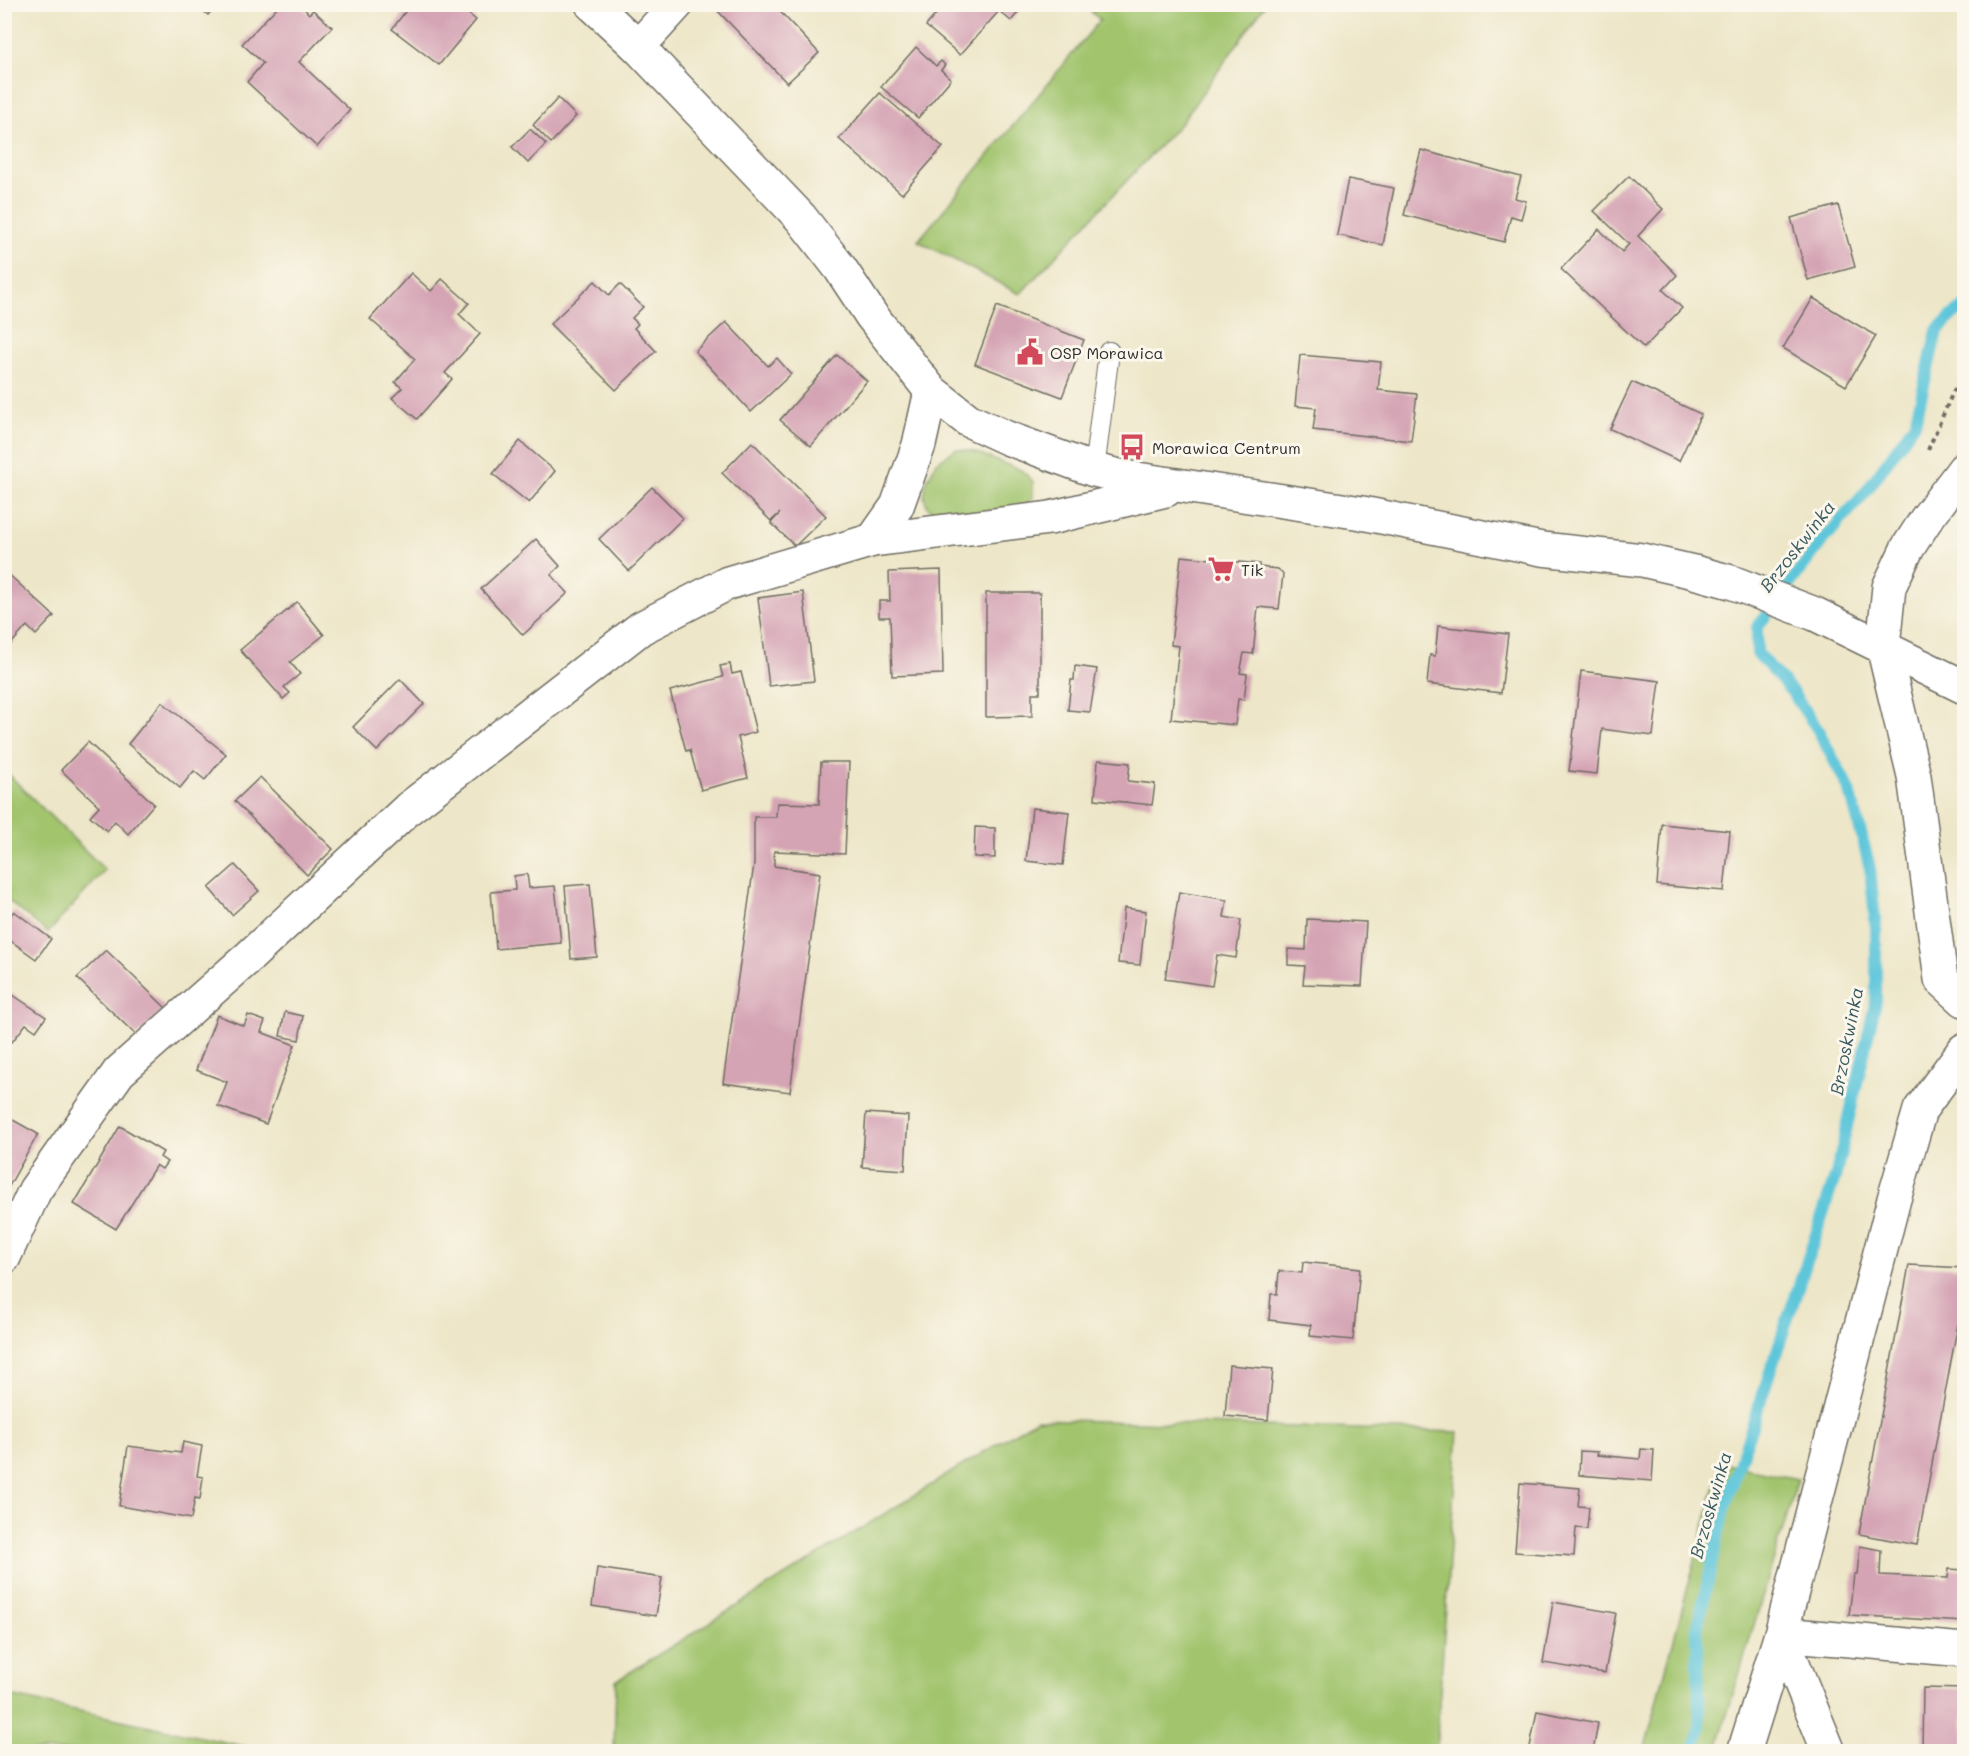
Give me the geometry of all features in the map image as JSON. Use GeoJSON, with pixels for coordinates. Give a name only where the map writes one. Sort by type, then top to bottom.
{"type":"FeatureCollection","features":[{"type":"Feature","properties":{"kind":"street"},"geometry":{"type":"LineString","coordinates":[[591,4],[638,47],[801,218],[840,268],[872,315],[932,391],[968,420],[1007,438],[1094,470],[1124,477],[1362,513],[1542,549],[1642,560],[1731,582],[1815,615],[1965,687]]}},
{"type":"Feature","properties":{"kind":"street"},"geometry":{"type":"LineString","coordinates":[[638,47],[677,4]]}},
{"type":"Feature","properties":{"kind":"street"},"geometry":{"type":"LineString","coordinates":[[873,540],[897,506],[919,445],[932,391]]}},
{"type":"Feature","properties":{"kind":"street"},"geometry":{"type":"LineString","coordinates":[[1965,469],[1922,526],[1907,549],[1893,578],[1889,587],[1883,646],[1914,776],[1941,978],[1965,1000]]}},
{"type":"Feature","properties":{"kind":"street"},"geometry":{"type":"LineString","coordinates":[[4,1257],[35,1190],[119,1072],[250,956],[409,808],[641,628],[728,583],[873,540],[1050,518],[1185,485]]}},
{"type":"Feature","properties":{"kind":"street"},"geometry":{"type":"LineString","coordinates":[[1744,1752],[1781,1634],[1894,1199],[1920,1110],[1961,1061]]}},
{"type":"Feature","properties":{"kind":"street"},"geometry":{"type":"LineString","coordinates":[[1781,1634],[1965,1650]]}},
{"type":"Feature","properties":{"kind":"street"},"geometry":{"type":"LineString","coordinates":[[1781,1634],[1829,1752]]}},
{"type":"Feature","properties":{"kind":"lane"},"geometry":{"type":"LineString","coordinates":[[1094,470],[1109,352]]}},
{"type":"Feature","properties":{"kind":"green space"},"geometry":{"type":"Polygon","coordinates":[[[1084,5],[1265,5],[1181,123],[1020,294],[918,241],[1100,20],[1084,5]]]}},
{"type":"Feature","properties":{"kind":"green space"},"geometry":{"type":"Polygon","coordinates":[[[956,449],[972,451],[1023,471],[1033,482],[1033,498],[1022,508],[946,519],[928,508],[924,497],[926,482],[937,462],[956,449]]]}},
{"type":"Feature","properties":{"kind":"green space"},"geometry":{"type":"Polygon","coordinates":[[[5,771],[105,870],[48,933],[5,898],[5,771]]]}},
{"type":"Feature","properties":{"kind":"green space"},"geometry":{"type":"Polygon","coordinates":[[[1037,1419],[1458,1432],[1436,1751],[614,1751],[616,1681],[1037,1419]]]}},
{"type":"Feature","properties":{"kind":"green space"},"geometry":{"type":"Polygon","coordinates":[[[1721,1463],[1798,1479],[1716,1751],[1644,1751],[1721,1463]]]}},
{"type":"Feature","properties":{"kind":"green space"},"geometry":{"type":"Polygon","coordinates":[[[5,1695],[266,1751],[5,1751],[5,1695]]]}},
{"type":"Feature","properties":{"kind":"building"},"geometry":{"type":"Polygon","coordinates":[[[195,4],[217,4],[208,15],[195,4]]]}},
{"type":"Feature","properties":{"kind":"building"},"geometry":{"type":"Polygon","coordinates":[[[280,4],[300,4],[309,14],[313,10],[332,27],[299,62],[350,110],[317,147],[247,82],[263,63],[242,44],[280,4]]]}},
{"type":"Feature","properties":{"kind":"building"},"geometry":{"type":"Polygon","coordinates":[[[411,4],[456,4],[476,20],[439,65],[392,29],[411,4]]]}},
{"type":"Feature","properties":{"kind":"building"},"geometry":{"type":"Polygon","coordinates":[[[721,4],[773,4],[819,53],[787,83],[716,9],[721,4]]]}},
{"type":"Feature","properties":{"kind":"building"},"geometry":{"type":"Polygon","coordinates":[[[945,4],[1025,4],[1011,21],[999,11],[960,55],[926,26],[945,4]]]}},
{"type":"Feature","properties":{"kind":"building"},"geometry":{"type":"Polygon","coordinates":[[[916,47],[936,66],[941,61],[945,65],[941,70],[951,79],[918,118],[881,87],[916,47]]]}},
{"type":"Feature","properties":{"kind":"building"},"geometry":{"type":"Polygon","coordinates":[[[880,93],[943,147],[902,194],[839,139],[880,93]]]}},
{"type":"Feature","properties":{"kind":"building"},"geometry":{"type":"Polygon","coordinates":[[[558,98],[576,116],[551,143],[533,125],[558,98]]]}},
{"type":"Feature","properties":{"kind":"building"},"geometry":{"type":"Polygon","coordinates":[[[530,129],[546,144],[528,163],[512,147],[530,129]]]}},
{"type":"Feature","properties":{"kind":"building"},"geometry":{"type":"Polygon","coordinates":[[[1421,150],[1521,177],[1515,198],[1526,201],[1521,219],[1511,216],[1504,242],[1404,215],[1421,150]]]}},
{"type":"Feature","properties":{"kind":"building"},"geometry":{"type":"Polygon","coordinates":[[[1629,176],[1663,209],[1638,236],[1677,275],[1663,290],[1682,308],[1644,348],[1561,269],[1599,229],[1622,252],[1629,244],[1594,211],[1629,176]]]}},
{"type":"Feature","properties":{"kind":"building"},"geometry":{"type":"Polygon","coordinates":[[[1348,179],[1394,188],[1383,245],[1337,235],[1348,179]]]}},
{"type":"Feature","properties":{"kind":"building"},"geometry":{"type":"Polygon","coordinates":[[[1838,205],[1855,267],[1808,280],[1791,218],[1838,205]]]}},
{"type":"Feature","properties":{"kind":"building"},"geometry":{"type":"Polygon","coordinates":[[[411,273],[431,291],[442,279],[469,303],[459,314],[480,334],[445,373],[452,379],[417,419],[392,398],[402,388],[395,382],[415,359],[370,319],[411,273]]]}},
{"type":"Feature","properties":{"kind":"building"},"geometry":{"type":"Polygon","coordinates":[[[595,281],[609,295],[620,284],[643,307],[632,318],[638,324],[634,328],[656,351],[616,390],[550,324],[595,281]]]}},
{"type":"Feature","properties":{"kind":"building"},"geometry":{"type":"Polygon","coordinates":[[[1813,298],[1876,336],[1846,386],[1783,348],[1813,298]]]}},
{"type":"Feature","properties":{"kind":"building","name":"OSP Morawica"},"geometry":{"type":"Polygon","coordinates":[[[997,306],[1084,340],[1062,397],[975,364],[997,306]]]}},
{"type":"Feature","properties":{"kind":"building"},"geometry":{"type":"Polygon","coordinates":[[[726,322],[768,366],[777,358],[791,374],[751,412],[695,351],[726,322]]]}},
{"type":"Feature","properties":{"kind":"building"},"geometry":{"type":"Polygon","coordinates":[[[837,355],[867,381],[811,446],[780,420],[837,355]]]}},
{"type":"Feature","properties":{"kind":"building"},"geometry":{"type":"Polygon","coordinates":[[[1300,355],[1381,362],[1378,390],[1417,394],[1411,441],[1313,430],[1316,408],[1295,406],[1300,355]]]}},
{"type":"Feature","properties":{"kind":"building"},"geometry":{"type":"Polygon","coordinates":[[[1632,382],[1701,414],[1679,461],[1610,429],[1632,382]]]}},
{"type":"Feature","properties":{"kind":"building"},"geometry":{"type":"Polygon","coordinates":[[[520,441],[555,471],[529,503],[493,474],[520,441]]]}},
{"type":"Feature","properties":{"kind":"building"},"geometry":{"type":"Polygon","coordinates":[[[752,442],[826,516],[795,546],[771,523],[780,513],[771,521],[722,473],[752,442]]]}},
{"type":"Feature","properties":{"kind":"building"},"geometry":{"type":"Polygon","coordinates":[[[652,487],[683,518],[629,571],[599,539],[652,487]]]}},
{"type":"Feature","properties":{"kind":"building"},"geometry":{"type":"Polygon","coordinates":[[[536,539],[560,566],[551,575],[568,593],[523,635],[481,589],[536,539]]]}},
{"type":"Feature","properties":{"kind":"building"},"geometry":{"type":"Polygon","coordinates":[[[1181,556],[1259,564],[1259,567],[1278,569],[1283,574],[1279,609],[1258,607],[1253,654],[1244,653],[1240,673],[1247,674],[1244,700],[1238,699],[1235,725],[1171,719],[1179,646],[1171,645],[1181,556]]]}},
{"type":"Feature","properties":{"kind":"building"},"geometry":{"type":"Polygon","coordinates":[[[4,570],[54,616],[36,635],[27,626],[10,645],[4,639],[4,570]]]}},
{"type":"Feature","properties":{"kind":"building"},"geometry":{"type":"Polygon","coordinates":[[[941,570],[943,674],[892,676],[890,617],[879,617],[879,601],[890,601],[889,572],[941,570]]]}},
{"type":"Feature","properties":{"kind":"building"},"geometry":{"type":"Polygon","coordinates":[[[803,592],[814,681],[769,686],[758,598],[803,592]]]}},
{"type":"Feature","properties":{"kind":"building"},"geometry":{"type":"Polygon","coordinates":[[[986,593],[1040,593],[1040,693],[1032,693],[1032,716],[986,717],[986,593]]]}},
{"type":"Feature","properties":{"kind":"building"},"geometry":{"type":"Polygon","coordinates":[[[297,602],[324,635],[290,662],[300,674],[284,687],[290,693],[283,699],[240,650],[297,602]]]}},
{"type":"Feature","properties":{"kind":"building"},"geometry":{"type":"Polygon","coordinates":[[[1438,626],[1508,634],[1501,693],[1427,684],[1430,655],[1435,656],[1438,626]]]}},
{"type":"Feature","properties":{"kind":"building"},"geometry":{"type":"Polygon","coordinates":[[[730,664],[732,674],[741,672],[756,732],[738,737],[748,778],[701,790],[690,750],[686,751],[670,691],[723,677],[720,666],[730,664]]]}},
{"type":"Feature","properties":{"kind":"building"},"geometry":{"type":"Polygon","coordinates":[[[1075,666],[1097,669],[1090,712],[1068,710],[1075,666]]]}},
{"type":"Feature","properties":{"kind":"building"},"geometry":{"type":"Polygon","coordinates":[[[1581,671],[1660,681],[1653,736],[1602,729],[1597,774],[1569,771],[1581,671]]]}},
{"type":"Feature","properties":{"kind":"building"},"geometry":{"type":"Polygon","coordinates":[[[400,679],[424,704],[377,751],[353,727],[400,679]]]}},
{"type":"Feature","properties":{"kind":"building"},"geometry":{"type":"Polygon","coordinates":[[[162,702],[226,754],[205,780],[194,771],[180,788],[128,744],[162,702]]]}},
{"type":"Feature","properties":{"kind":"building"},"geometry":{"type":"Polygon","coordinates":[[[88,742],[154,804],[128,834],[115,821],[107,831],[90,816],[99,806],[61,770],[88,742]]]}},
{"type":"Feature","properties":{"kind":"building"},"geometry":{"type":"Polygon","coordinates":[[[1098,760],[1130,763],[1128,781],[1155,784],[1152,805],[1095,799],[1098,760]]]}},
{"type":"Feature","properties":{"kind":"building"},"geometry":{"type":"Polygon","coordinates":[[[821,762],[849,762],[845,854],[774,851],[774,866],[820,873],[790,1092],[723,1083],[754,864],[754,817],[776,817],[777,803],[819,804],[821,762]]]}},
{"type":"Feature","properties":{"kind":"building"},"geometry":{"type":"Polygon","coordinates":[[[260,777],[333,849],[307,875],[235,801],[260,777]]]}},
{"type":"Feature","properties":{"kind":"building"},"geometry":{"type":"Polygon","coordinates":[[[1032,808],[1069,812],[1063,865],[1026,861],[1032,808]]]}},
{"type":"Feature","properties":{"kind":"building"},"geometry":{"type":"Polygon","coordinates":[[[1662,824],[1730,831],[1724,891],[1657,885],[1662,824]]]}},
{"type":"Feature","properties":{"kind":"building"},"geometry":{"type":"Polygon","coordinates":[[[975,827],[995,828],[995,858],[974,857],[975,827]]]}},
{"type":"Feature","properties":{"kind":"building"},"geometry":{"type":"Polygon","coordinates":[[[235,865],[259,891],[232,915],[209,888],[235,865]]]}},
{"type":"Feature","properties":{"kind":"building"},"geometry":{"type":"Polygon","coordinates":[[[527,874],[529,888],[555,886],[561,943],[496,949],[491,892],[515,890],[514,876],[527,874]]]}},
{"type":"Feature","properties":{"kind":"building"},"geometry":{"type":"Polygon","coordinates":[[[590,884],[597,957],[571,959],[565,886],[590,884]]]}},
{"type":"Feature","properties":{"kind":"building"},"geometry":{"type":"Polygon","coordinates":[[[1179,892],[1227,900],[1224,917],[1241,920],[1236,958],[1217,955],[1212,986],[1165,979],[1179,892]]]}},
{"type":"Feature","properties":{"kind":"building"},"geometry":{"type":"Polygon","coordinates":[[[1124,908],[1146,911],[1140,965],[1118,963],[1124,908]]]}},
{"type":"Feature","properties":{"kind":"building"},"geometry":{"type":"Polygon","coordinates":[[[14,911],[51,939],[36,959],[4,936],[4,923],[14,911]]]}},
{"type":"Feature","properties":{"kind":"building"},"geometry":{"type":"Polygon","coordinates":[[[1307,919],[1366,922],[1362,986],[1303,984],[1305,966],[1288,965],[1288,949],[1306,950],[1307,919]]]}},
{"type":"Feature","properties":{"kind":"building"},"geometry":{"type":"Polygon","coordinates":[[[106,950],[166,1008],[137,1036],[77,978],[106,950]]]}},
{"type":"Feature","properties":{"kind":"building"},"geometry":{"type":"Polygon","coordinates":[[[4,989],[46,1017],[36,1031],[26,1024],[12,1042],[4,1037],[4,989]]]}},
{"type":"Feature","properties":{"kind":"building"},"geometry":{"type":"Polygon","coordinates":[[[285,1012],[303,1016],[299,1040],[280,1036],[285,1012]]]}},
{"type":"Feature","properties":{"kind":"building"},"geometry":{"type":"Polygon","coordinates":[[[217,1015],[244,1026],[248,1015],[265,1021],[261,1032],[295,1045],[266,1124],[218,1106],[227,1082],[196,1070],[217,1015]]]}},
{"type":"Feature","properties":{"kind":"building"},"geometry":{"type":"Polygon","coordinates":[[[866,1113],[908,1116],[905,1170],[862,1167],[866,1113]]]}},
{"type":"Feature","properties":{"kind":"building"},"geometry":{"type":"Polygon","coordinates":[[[4,1115],[38,1134],[4,1195],[4,1115]]]}},
{"type":"Feature","properties":{"kind":"building"},"geometry":{"type":"Polygon","coordinates":[[[120,1126],[163,1152],[160,1157],[167,1162],[162,1169],[156,1165],[116,1229],[74,1204],[120,1126]]]}},
{"type":"Feature","properties":{"kind":"building"},"geometry":{"type":"Polygon","coordinates":[[[1303,1262],[1360,1268],[1353,1340],[1310,1336],[1311,1325],[1269,1320],[1271,1294],[1277,1294],[1279,1271],[1302,1273],[1303,1262]]]}},
{"type":"Feature","properties":{"kind":"building"},"geometry":{"type":"Polygon","coordinates":[[[1909,1265],[1964,1268],[1964,1291],[1917,1545],[1859,1534],[1909,1265]]]}},
{"type":"Feature","properties":{"kind":"building"},"geometry":{"type":"Polygon","coordinates":[[[1229,1365],[1273,1369],[1268,1420],[1225,1416],[1229,1365]]]}},
{"type":"Feature","properties":{"kind":"building"},"geometry":{"type":"Polygon","coordinates":[[[183,1442],[202,1446],[197,1476],[203,1477],[200,1499],[195,1498],[191,1519],[119,1506],[128,1446],[181,1453],[183,1442]]]}},
{"type":"Feature","properties":{"kind":"building"},"geometry":{"type":"Polygon","coordinates":[[[1641,1449],[1654,1450],[1652,1481],[1579,1475],[1580,1451],[1640,1459],[1641,1449]]]}},
{"type":"Feature","properties":{"kind":"building"},"geometry":{"type":"Polygon","coordinates":[[[1520,1483],[1580,1488],[1578,1506],[1589,1507],[1587,1529],[1576,1528],[1574,1556],[1515,1552],[1520,1483]]]}},
{"type":"Feature","properties":{"kind":"building"},"geometry":{"type":"Polygon","coordinates":[[[1860,1546],[1881,1550],[1880,1575],[1948,1578],[1949,1569],[1964,1570],[1964,1622],[1849,1615],[1860,1546]]]}},
{"type":"Feature","properties":{"kind":"building"},"geometry":{"type":"Polygon","coordinates":[[[597,1568],[662,1578],[656,1616],[592,1606],[597,1568]]]}},
{"type":"Feature","properties":{"kind":"building"},"geometry":{"type":"Polygon","coordinates":[[[1553,1602],[1616,1613],[1605,1673],[1543,1663],[1553,1602]]]}},
{"type":"Feature","properties":{"kind":"building"},"geometry":{"type":"Polygon","coordinates":[[[1923,1688],[1964,1689],[1964,1752],[1922,1752],[1923,1688]]]}},
{"type":"Feature","properties":{"kind":"building"},"geometry":{"type":"Polygon","coordinates":[[[1537,1711],[1598,1723],[1593,1752],[1529,1752],[1537,1711]]]}},
{"type":"Feature","properties":{"kind":"waterway","name":"Brzoskwinka"},"geometry":{"type":"LineString","coordinates":[[1693,1752],[1700,1730],[1697,1629],[1724,1510],[1836,1174],[1876,1001],[1876,929],[1870,868],[1850,791],[1818,730],[1792,692],[1757,653],[1757,627],[1820,544],[1865,493],[1915,423],[1937,331],[1964,307]]}},
{"type":"Feature","properties":{"kind":"place","name":"OSP Morawica"},"geometry":{"type":"Point","coordinates":[1030,352]}},
{"type":"Feature","properties":{"kind":"place","name":"Morawica Centrum"},"geometry":{"type":"Point","coordinates":[1132,447]}},
{"type":"Feature","properties":{"kind":"place","name":"Tik"},"geometry":{"type":"Point","coordinates":[1221,569]}}]}
